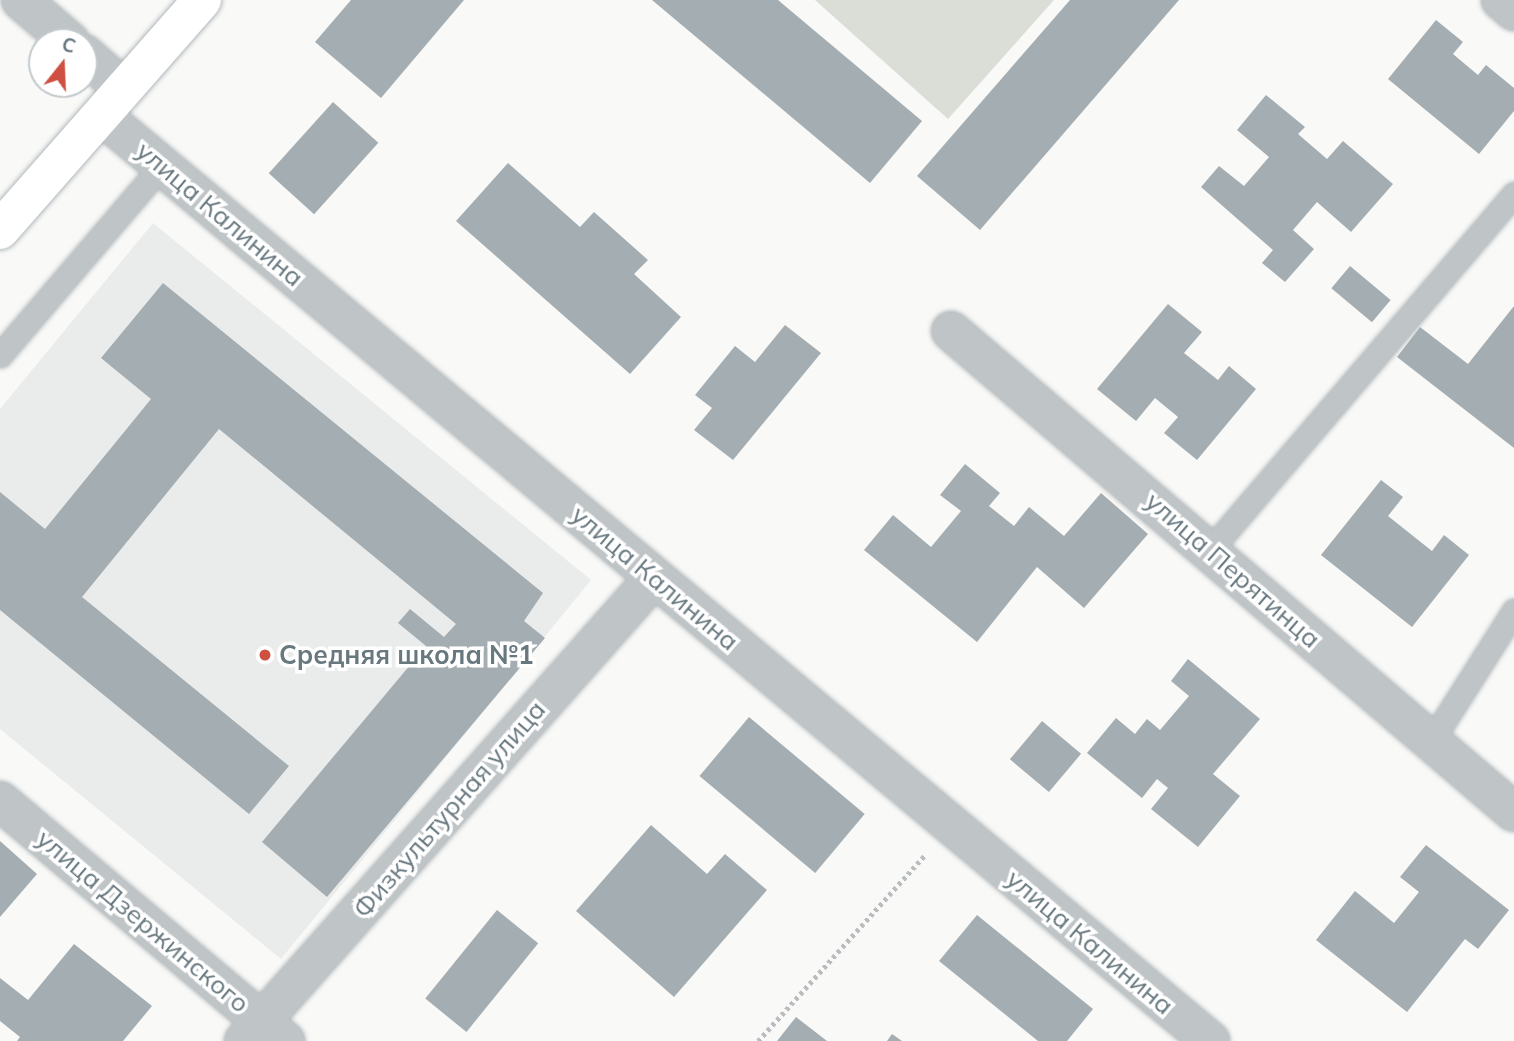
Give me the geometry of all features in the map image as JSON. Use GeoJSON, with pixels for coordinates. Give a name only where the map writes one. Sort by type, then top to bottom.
{"type":"FeatureCollection","features":[{"type":"Feature","properties":{"kind":"main road"},"geometry":{"type":"LineString","coordinates":[[0,229],[202,0]]}},
{"type":"Feature","properties":{"kind":"street"},"geometry":{"type":"LineString","coordinates":[[21,0],[54,28]]}},
{"type":"Feature","properties":{"kind":"street"},"geometry":{"type":"LineString","coordinates":[[1501,0],[1514,12]]}},
{"type":"Feature","properties":{"kind":"street","name":"улица Калинина"},"geometry":{"type":"LineString","coordinates":[[98,77],[113,102],[162,165],[1210,1041]]}},
{"type":"Feature","properties":{"kind":"street","name":"улица Перятинца"},"geometry":{"type":"LineString","coordinates":[[951,331],[1514,812]]}},
{"type":"Feature","properties":{"kind":"street","name":"Физкультурная улица"},"geometry":{"type":"LineString","coordinates":[[264,1034],[654,578]]}},
{"type":"Feature","properties":{"kind":"street","name":"улица Дзержинского"},"geometry":{"type":"LineString","coordinates":[[0,801],[264,1034]]}},
{"type":"Feature","properties":{"kind":"lane"},"geometry":{"type":"LineString","coordinates":[[0,355],[162,165]]}},
{"type":"Feature","properties":{"kind":"lane"},"geometry":{"type":"LineString","coordinates":[[1210,550],[1514,194]]}},
{"type":"Feature","properties":{"kind":"lane"},"geometry":{"type":"LineString","coordinates":[[1432,740],[1514,611]]}},
{"type":"Feature","properties":{"kind":"path"},"geometry":{"type":"LineString","coordinates":[[758,1041],[951,826]]}},
{"type":"Feature","properties":{"kind":"shaded area"},"geometry":{"type":"Polygon","coordinates":[[[815,0],[1054,0],[948,119],[815,0]]]}},
{"type":"Feature","properties":{"kind":"shaded area","name":"Средняя школа №1"},"geometry":{"type":"Polygon","coordinates":[[[153,223],[591,580],[281,959],[0,729],[0,409],[153,223]]]}},
{"type":"Feature","properties":{"kind":"building"},"geometry":{"type":"Polygon","coordinates":[[[351,0],[464,0],[381,98],[315,42],[351,0]]]}},
{"type":"Feature","properties":{"kind":"building"},"geometry":{"type":"Polygon","coordinates":[[[652,0],[778,0],[922,121],[870,183],[652,0]]]}},
{"type":"Feature","properties":{"kind":"building"},"geometry":{"type":"Polygon","coordinates":[[[1070,0],[1179,0],[980,230],[917,176],[1070,0]]]}},
{"type":"Feature","properties":{"kind":"building"},"geometry":{"type":"Polygon","coordinates":[[[1436,20],[1463,42],[1453,54],[1478,75],[1486,65],[1514,88],[1514,111],[1479,154],[1388,79],[1436,20]]]}},
{"type":"Feature","properties":{"kind":"building"},"geometry":{"type":"Polygon","coordinates":[[[1266,95],[1305,127],[1298,134],[1327,159],[1343,141],[1393,184],[1351,232],[1317,202],[1293,230],[1314,249],[1285,282],[1262,263],[1273,250],[1201,187],[1219,166],[1244,186],[1269,157],[1237,130],[1266,95]]]}},
{"type":"Feature","properties":{"kind":"building"},"geometry":{"type":"Polygon","coordinates":[[[333,102],[378,143],[314,214],[269,173],[333,102]]]}},
{"type":"Feature","properties":{"kind":"building"},"geometry":{"type":"Polygon","coordinates":[[[508,163],[580,227],[594,212],[648,260],[634,274],[681,317],[630,374],[456,221],[508,163]]]}},
{"type":"Feature","properties":{"kind":"building"},"geometry":{"type":"Polygon","coordinates":[[[1350,266],[1391,300],[1372,322],[1331,288],[1350,266]]]}},
{"type":"Feature","properties":{"kind":"building"},"geometry":{"type":"Polygon","coordinates":[[[163,283],[543,593],[524,621],[545,638],[327,897],[262,842],[426,646],[398,623],[410,609],[444,637],[456,624],[219,429],[82,597],[289,766],[249,814],[0,610],[0,492],[45,529],[151,399],[101,358],[163,283]]]}},
{"type":"Feature","properties":{"kind":"building"},"geometry":{"type":"Polygon","coordinates":[[[1168,304],[1202,332],[1184,353],[1218,380],[1229,366],[1256,389],[1197,460],[1164,433],[1178,417],[1155,398],[1136,421],[1097,389],[1168,304]]]}},
{"type":"Feature","properties":{"kind":"building"},"geometry":{"type":"Polygon","coordinates":[[[1514,306],[1514,448],[1397,357],[1420,327],[1468,364],[1514,306]]]}},
{"type":"Feature","properties":{"kind":"building"},"geometry":{"type":"Polygon","coordinates":[[[785,325],[821,353],[733,460],[694,430],[712,408],[695,395],[735,346],[755,362],[785,325]]]}},
{"type":"Feature","properties":{"kind":"building"},"geometry":{"type":"Polygon","coordinates":[[[965,464],[1000,493],[989,506],[1014,526],[1029,507],[1064,536],[1101,493],[1148,534],[1084,608],[1037,567],[977,642],[864,550],[893,515],[931,547],[961,511],[940,495],[965,464]]]}},
{"type":"Feature","properties":{"kind":"building"},"geometry":{"type":"Polygon","coordinates":[[[1381,480],[1403,497],[1388,516],[1432,551],[1444,535],[1469,555],[1412,627],[1321,555],[1381,480]]]}},
{"type":"Feature","properties":{"kind":"building"},"geometry":{"type":"Polygon","coordinates":[[[1188,659],[1260,719],[1213,774],[1240,796],[1198,847],[1151,809],[1168,788],[1157,779],[1142,798],[1087,753],[1116,718],[1135,734],[1147,719],[1160,730],[1189,696],[1171,681],[1188,659]]]}},
{"type":"Feature","properties":{"kind":"building"},"geometry":{"type":"Polygon","coordinates":[[[749,717],[865,814],[815,873],[700,776],[749,717]]]}},
{"type":"Feature","properties":{"kind":"building"},"geometry":{"type":"Polygon","coordinates":[[[1042,721],[1081,754],[1049,792],[1010,759],[1042,721]]]}},
{"type":"Feature","properties":{"kind":"building"},"geometry":{"type":"Polygon","coordinates":[[[651,825],[707,874],[725,854],[767,890],[674,997],[576,911],[651,825]]]}},
{"type":"Feature","properties":{"kind":"building"},"geometry":{"type":"Polygon","coordinates":[[[0,841],[37,874],[0,917],[0,841]]]}},
{"type":"Feature","properties":{"kind":"building"},"geometry":{"type":"Polygon","coordinates":[[[1426,845],[1509,910],[1478,949],[1465,939],[1407,1012],[1316,940],[1355,891],[1394,923],[1419,892],[1400,877],[1426,845]]]}},
{"type":"Feature","properties":{"kind":"building"},"geometry":{"type":"Polygon","coordinates":[[[497,910],[538,943],[466,1032],[425,999],[497,910]]]}},
{"type":"Feature","properties":{"kind":"building"},"geometry":{"type":"Polygon","coordinates":[[[977,915],[1093,1009],[1067,1041],[1038,1041],[939,961],[977,915]]]}},
{"type":"Feature","properties":{"kind":"building"},"geometry":{"type":"Polygon","coordinates":[[[74,944],[152,1006],[123,1041],[17,1041],[20,1037],[0,1021],[0,978],[28,1000],[74,944]]]}},
{"type":"Feature","properties":{"kind":"building"},"geometry":{"type":"Polygon","coordinates":[[[796,1017],[827,1041],[777,1041],[796,1017]]]}},
{"type":"Feature","properties":{"kind":"building"},"geometry":{"type":"Polygon","coordinates":[[[892,1034],[902,1041],[887,1041],[892,1034]]]}},
{"type":"Feature","properties":{"kind":"place","name":"Средняя школа №1"},"geometry":{"type":"Point","coordinates":[265,655]}}]}
